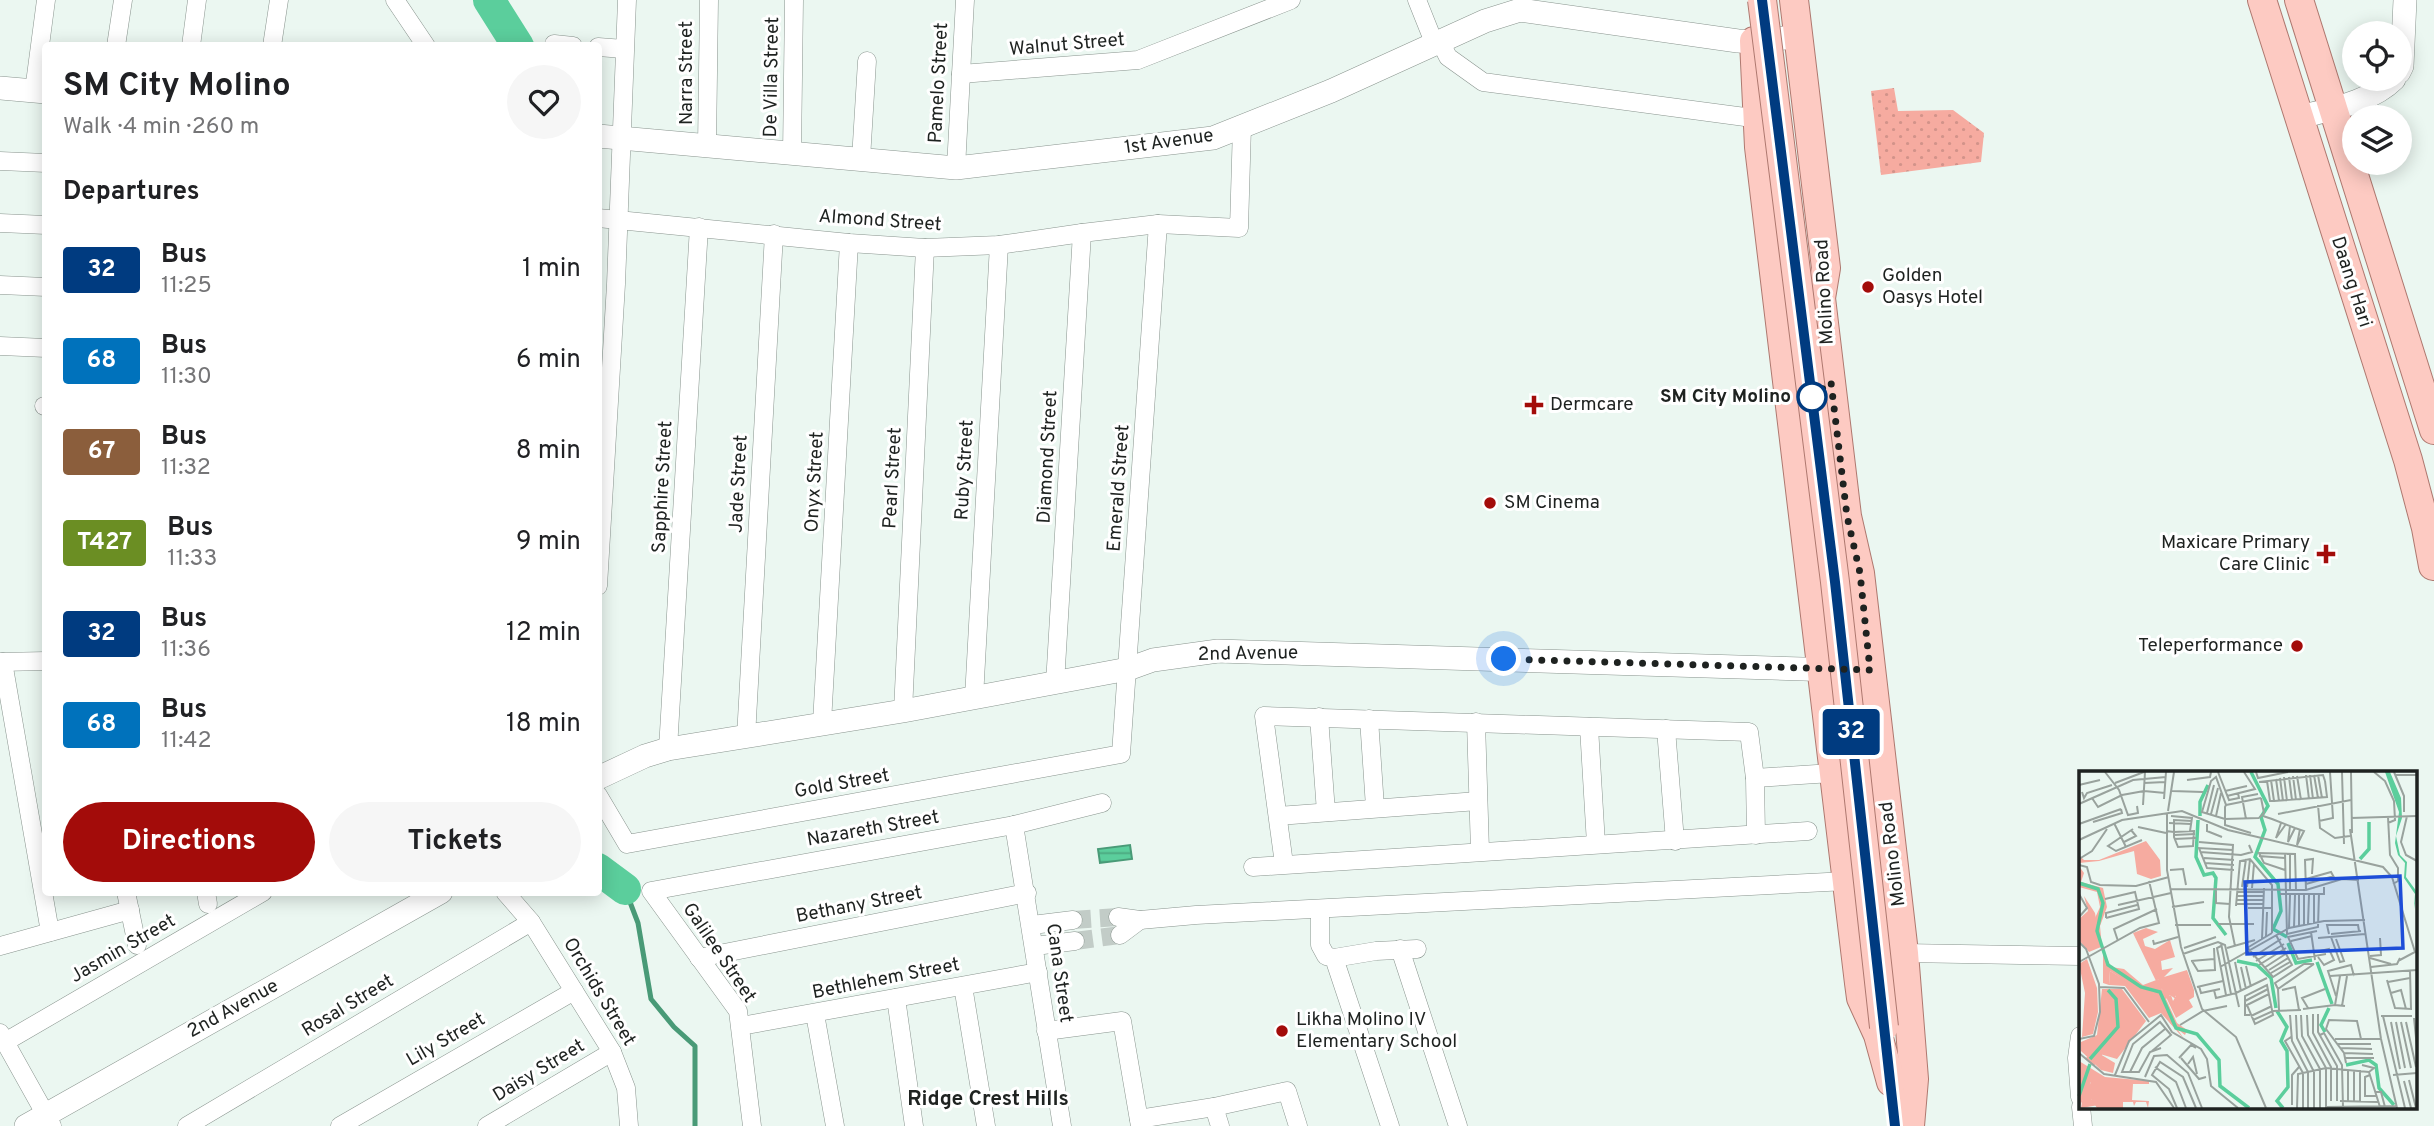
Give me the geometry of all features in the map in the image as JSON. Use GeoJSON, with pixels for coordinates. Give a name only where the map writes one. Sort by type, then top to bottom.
{"type":"FeatureCollection","features":[{"type":"Feature","properties":{"kind":"main road","name":"Molino Road"},"geometry":{"type":"LineString","coordinates":[[1749,0],[1755,42],[1759,147],[1861,998],[1878,1035],[1891,1082]]}},
{"type":"Feature","properties":{"kind":"main road","name":"Molino Road"},"geometry":{"type":"LineString","coordinates":[[1762,0],[1890,1026],[1910,1126]]}},
{"type":"Feature","properties":{"kind":"main road","name":"Molino Road"},"geometry":{"type":"LineString","coordinates":[[1775,0],[1848,580],[1890,1026],[1895,1126]]}},
{"type":"Feature","properties":{"kind":"main road","name":"Molino Road"},"geometry":{"type":"LineString","coordinates":[[1794,0],[1826,268],[1821,298],[1847,516],[1860,573],[1904,953],[1914,1079],[1910,1126]]}},
{"type":"Feature","properties":{"kind":"main road","name":"Daang Hari"},"geometry":{"type":"LineString","coordinates":[[2262,0],[2408,460],[2427,528],[2434,566]]}},
{"type":"Feature","properties":{"kind":"main road","name":"Daang Hari"},"geometry":{"type":"LineString","coordinates":[[2299,0],[2434,430]]}},
{"type":"Feature","properties":{"kind":"street"},"geometry":{"type":"LineString","coordinates":[[43,42],[46,0]]}},
{"type":"Feature","properties":{"kind":"street"},"geometry":{"type":"LineString","coordinates":[[117,42],[123,0]]}},
{"type":"Feature","properties":{"kind":"street"},"geometry":{"type":"LineString","coordinates":[[192,42],[197,0]]}},
{"type":"Feature","properties":{"kind":"street"},"geometry":{"type":"LineString","coordinates":[[273,42],[279,0]]}},
{"type":"Feature","properties":{"kind":"street"},"geometry":{"type":"LineString","coordinates":[[395,0],[423,42]]}},
{"type":"Feature","properties":{"kind":"street"},"geometry":{"type":"LineString","coordinates":[[602,471],[607,283],[618,219],[610,137],[624,49],[626,0]]}},
{"type":"Feature","properties":{"kind":"street","name":"Narra Street"},"geometry":{"type":"LineString","coordinates":[[707,146],[709,0]]}},
{"type":"Feature","properties":{"kind":"street","name":"De Villa Street"},"geometry":{"type":"LineString","coordinates":[[792,154],[794,0]]}},
{"type":"Feature","properties":{"kind":"street","name":"Pamelo Street"},"geometry":{"type":"LineString","coordinates":[[956,168],[965,0]]}},
{"type":"Feature","properties":{"kind":"street","name":"Walnut Street"},"geometry":{"type":"LineString","coordinates":[[961,74],[1139,60],[1291,0]]}},
{"type":"Feature","properties":{"kind":"street"},"geometry":{"type":"LineString","coordinates":[[1417,0],[1438,44],[1448,57],[1483,82],[1759,119]]}},
{"type":"Feature","properties":{"kind":"street"},"geometry":{"type":"LineString","coordinates":[[2404,21],[2405,0]]}},
{"type":"Feature","properties":{"kind":"street","name":"1st Avenue"},"geometry":{"type":"LineString","coordinates":[[610,137],[956,168],[1213,138],[1331,91],[1438,44],[1485,20],[1520,10],[1738,41],[1755,42],[1798,36]]}},
{"type":"Feature","properties":{"kind":"street"},"geometry":{"type":"LineString","coordinates":[[602,47],[624,49]]}},
{"type":"Feature","properties":{"kind":"street"},"geometry":{"type":"LineString","coordinates":[[0,88],[40,91],[42,61]]}},
{"type":"Feature","properties":{"kind":"street"},"geometry":{"type":"LineString","coordinates":[[861,159],[867,61]]}},
{"type":"Feature","properties":{"kind":"street"},"geometry":{"type":"LineString","coordinates":[[2296,106],[2333,108],[2376,91]]}},
{"type":"Feature","properties":{"kind":"street","name":"Almond Street"},"geometry":{"type":"LineString","coordinates":[[602,218],[925,248],[999,246],[1158,224],[1239,228],[1242,126]]}},
{"type":"Feature","properties":{"kind":"street"},"geometry":{"type":"LineString","coordinates":[[0,161],[42,163]]}},
{"type":"Feature","properties":{"kind":"street"},"geometry":{"type":"LineString","coordinates":[[0,223],[42,226]]}},
{"type":"Feature","properties":{"kind":"street","name":"Emerald Street"},"geometry":{"type":"LineString","coordinates":[[1121,754],[1158,224]]}},
{"type":"Feature","properties":{"kind":"street","name":"Sapphire Street"},"geometry":{"type":"LineString","coordinates":[[668,749],[699,227]]}},
{"type":"Feature","properties":{"kind":"street","name":"Diamond Street"},"geometry":{"type":"LineString","coordinates":[[1055,684],[1082,233]]}},
{"type":"Feature","properties":{"kind":"street","name":"Jade Street"},"geometry":{"type":"LineString","coordinates":[[746,737],[774,234]]}},
{"type":"Feature","properties":{"kind":"street","name":"Onyx Street"},"geometry":{"type":"LineString","coordinates":[[822,723],[849,243]]}},
{"type":"Feature","properties":{"kind":"street","name":"Ruby Street"},"geometry":{"type":"LineString","coordinates":[[974,698],[999,246]]}},
{"type":"Feature","properties":{"kind":"street","name":"Pearl Street"},"geometry":{"type":"LineString","coordinates":[[903,711],[925,248]]}},
{"type":"Feature","properties":{"kind":"street"},"geometry":{"type":"LineString","coordinates":[[0,285],[42,287]]}},
{"type":"Feature","properties":{"kind":"street"},"geometry":{"type":"LineString","coordinates":[[0,346],[42,348]]}},
{"type":"Feature","properties":{"kind":"street","name":"2nd Avenue"},"geometry":{"type":"LineString","coordinates":[[602,776],[668,749],[1055,684],[1128,669],[1153,660],[1218,651],[1870,670]]}},
{"type":"Feature","properties":{"kind":"street"},"geometry":{"type":"LineString","coordinates":[[42,661],[2,662],[42,887]]}},
{"type":"Feature","properties":{"kind":"street"},"geometry":{"type":"LineString","coordinates":[[1284,864],[1264,716],[1749,732],[1755,778],[1756,835]]}},
{"type":"Feature","properties":{"kind":"street"},"geometry":{"type":"LineString","coordinates":[[1319,717],[1326,812]]}},
{"type":"Feature","properties":{"kind":"street"},"geometry":{"type":"LineString","coordinates":[[1369,719],[1375,807]]}},
{"type":"Feature","properties":{"kind":"street"},"geometry":{"type":"LineString","coordinates":[[1476,722],[1480,852]]}},
{"type":"Feature","properties":{"kind":"street"},"geometry":{"type":"LineString","coordinates":[[1589,727],[1596,844]]}},
{"type":"Feature","properties":{"kind":"street"},"geometry":{"type":"LineString","coordinates":[[1666,729],[1675,841]]}},
{"type":"Feature","properties":{"kind":"street","name":"Gold Street"},"geometry":{"type":"LineString","coordinates":[[602,802],[627,844],[1121,754]]}},
{"type":"Feature","properties":{"kind":"street"},"geometry":{"type":"LineString","coordinates":[[1755,778],[1832,773]]}},
{"type":"Feature","properties":{"kind":"street"},"geometry":{"type":"LineString","coordinates":[[1278,816],[1479,800]]}},
{"type":"Feature","properties":{"kind":"street","name":"Nazareth Street"},"geometry":{"type":"LineString","coordinates":[[651,891],[1014,825],[1102,803]]}},
{"type":"Feature","properties":{"kind":"street","name":"Cana Street"},"geometry":{"type":"LineString","coordinates":[[1014,825],[1027,893],[1062,1126]]}},
{"type":"Feature","properties":{"kind":"street"},"geometry":{"type":"LineString","coordinates":[[1253,867],[1808,831]]}},
{"type":"Feature","properties":{"kind":"street"},"geometry":{"type":"LineString","coordinates":[[1118,917],[1140,920],[1847,881]]}},
{"type":"Feature","properties":{"kind":"street","name":"Galilee Street"},"geometry":{"type":"LineString","coordinates":[[651,891],[738,1011],[752,1126]]}},
{"type":"Feature","properties":{"kind":"street","name":"Bethany Street"},"geometry":{"type":"LineString","coordinates":[[699,958],[1027,893]]}},
{"type":"Feature","properties":{"kind":"street"},"geometry":{"type":"LineString","coordinates":[[44,896],[50,932]]}},
{"type":"Feature","properties":{"kind":"street","name":"2nd Avenue"},"geometry":{"type":"LineString","coordinates":[[41,1122],[434,896]]}},
{"type":"Feature","properties":{"kind":"street","name":"Orchids Street"},"geometry":{"type":"LineString","coordinates":[[508,896],[531,922],[612,1052],[626,1088],[629,1126]]}},
{"type":"Feature","properties":{"kind":"street","name":"Jasmin Street"},"geometry":{"type":"LineString","coordinates":[[2,1037],[241,899]]}},
{"type":"Feature","properties":{"kind":"street"},"geometry":{"type":"LineString","coordinates":[[0,946],[50,932],[128,901],[137,945]]}},
{"type":"Feature","properties":{"kind":"street"},"geometry":{"type":"LineString","coordinates":[[1320,909],[1320,945],[1326,956],[1334,958],[1408,949],[1458,1126]]}},
{"type":"Feature","properties":{"kind":"street"},"geometry":{"type":"LineString","coordinates":[[1032,925],[1073,920]]}},
{"type":"Feature","properties":{"kind":"street"},"geometry":{"type":"LineString","coordinates":[[1120,935],[1140,920]]}},
{"type":"Feature","properties":{"kind":"street","name":"Rosal Street"},"geometry":{"type":"LineString","coordinates":[[187,1126],[531,922]]}},
{"type":"Feature","properties":{"kind":"street"},"geometry":{"type":"LineString","coordinates":[[1035,946],[1075,941]]}},
{"type":"Feature","properties":{"kind":"street"},"geometry":{"type":"LineString","coordinates":[[1904,953],[2079,956]]}},
{"type":"Feature","properties":{"kind":"street"},"geometry":{"type":"LineString","coordinates":[[1334,958],[1390,1126]]}},
{"type":"Feature","properties":{"kind":"street","name":"Bethlehem Street"},"geometry":{"type":"LineString","coordinates":[[741,1026],[1038,972]]}},
{"type":"Feature","properties":{"kind":"street"},"geometry":{"type":"LineString","coordinates":[[963,986],[986,1126]]}},
{"type":"Feature","properties":{"kind":"street","name":"Lily Street"},"geometry":{"type":"LineString","coordinates":[[340,1126],[574,991]]}},
{"type":"Feature","properties":{"kind":"street"},"geometry":{"type":"LineString","coordinates":[[896,998],[914,1126]]}},
{"type":"Feature","properties":{"kind":"street"},"geometry":{"type":"LineString","coordinates":[[816,1014],[835,1126]]}},
{"type":"Feature","properties":{"kind":"street"},"geometry":{"type":"LineString","coordinates":[[1046,1031],[1122,1021],[1139,1122],[1287,1091],[1298,1126]]}},
{"type":"Feature","properties":{"kind":"street"},"geometry":{"type":"LineString","coordinates":[[2,1037],[41,1122]]}},
{"type":"Feature","properties":{"kind":"street"},"geometry":{"type":"LineString","coordinates":[[2079,1047],[2079,1078]]}},
{"type":"Feature","properties":{"kind":"street","name":"Daisy Street"},"geometry":{"type":"LineString","coordinates":[[487,1126],[612,1052]]}},
{"type":"Feature","properties":{"kind":"street"},"geometry":{"type":"LineString","coordinates":[[1214,1107],[1220,1126]]}},
{"type":"Feature","properties":{"kind":"street"},"geometry":{"type":"LineString","coordinates":[[2081,1108],[2083,1126]]}},
{"type":"Feature","properties":{"kind":"shaded area"},"geometry":{"type":"Polygon","coordinates":[[[1894,88],[1898,111],[1953,110],[1984,133],[1981,162],[1881,175],[1871,91],[1894,88]]]}},
{"type":"Feature","properties":{"kind":"shaded area"},"geometry":{"type":"Polygon","coordinates":[[[1130,845],[1132,859],[1100,863],[1098,849],[1130,845]]]}},
{"type":"Feature","properties":{"kind":"waterway"},"geometry":{"type":"LineString","coordinates":[[489,0],[515,42]]}},
{"type":"Feature","properties":{"kind":"waterway"},"geometry":{"type":"LineString","coordinates":[[602,872],[625,889]]}},
{"type":"Feature","properties":{"kind":"waterway"},"geometry":{"type":"LineString","coordinates":[[625,889],[638,923],[651,999],[674,1027],[695,1046],[695,1126]]}},
{"type":"Feature","properties":{"kind":"tunnel"},"geometry":{"type":"LineString","coordinates":[[1073,920],[1118,917]]}},
{"type":"Feature","properties":{"kind":"tunnel"},"geometry":{"type":"LineString","coordinates":[[1075,941],[1120,935]]}},
{"type":"Feature","properties":{"kind":"bus line","name":"32"},"geometry":{"type":"LineString","coordinates":[[1762,0],[1835,582],[1895,1126]]}},
{"type":"Feature","properties":{"kind":"place","name":"Golden Oasys Hotel"},"geometry":{"type":"Point","coordinates":[1868,287]}},
{"type":"Feature","properties":{"kind":"place","name":"SM City Molino"},"geometry":{"type":"Point","coordinates":[1812,397]}},
{"type":"Feature","properties":{"kind":"place","name":"Dermcare"},"geometry":{"type":"Point","coordinates":[1534,405]}},
{"type":"Feature","properties":{"kind":"place","name":"SM Cinema"},"geometry":{"type":"Point","coordinates":[1490,503]}},
{"type":"Feature","properties":{"kind":"place","name":"Maxicare Primary Care Clinic"},"geometry":{"type":"Point","coordinates":[2326,554]}},
{"type":"Feature","properties":{"kind":"place","name":"Teleperformance"},"geometry":{"type":"Point","coordinates":[2297,646]}},
{"type":"Feature","properties":{"kind":"place","name":"Likha Molino IV Elementary School"},"geometry":{"type":"Point","coordinates":[1282,1031]}},
{"type":"Feature","properties":{"kind":"district","name":"Ridge Crest Hills"},"geometry":{"type":"Point","coordinates":[988,1099]}},
{"type":"Feature","properties":{"kind":"route"},"geometry":{"type":"LineString","coordinates":[[1504,659],[1870,670],[1860,573],[1847,516],[1831,382],[1812,397]]}}]}
